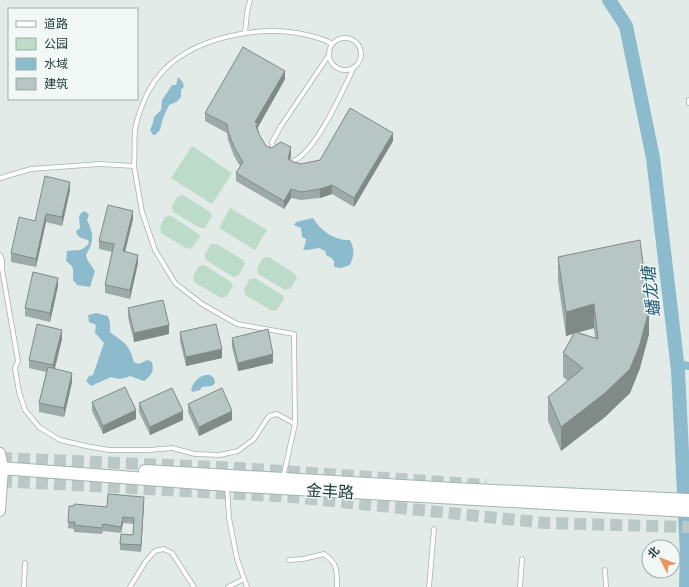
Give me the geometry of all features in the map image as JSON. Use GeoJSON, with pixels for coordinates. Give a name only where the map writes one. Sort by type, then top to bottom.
{"type":"FeatureCollection","features":[{"type":"Feature","properties":{"kind":"main road"},"geometry":{"type":"LineString","coordinates":[[1,463],[282,484]]}},
{"type":"Feature","properties":{"kind":"main road","name":"金丰路"},"geometry":{"type":"LineString","coordinates":[[1,463],[228,485],[282,484],[662,505]]}},
{"type":"Feature","properties":{"kind":"main road"},"geometry":{"type":"LineString","coordinates":[[662,505],[689,500]]}},
{"type":"Feature","properties":{"kind":"main road"},"geometry":{"type":"LineString","coordinates":[[662,505],[689,511]]}},
{"type":"Feature","properties":{"kind":"street"},"geometry":{"type":"LineString","coordinates":[[0,512],[1,463]]}},
{"type":"Feature","properties":{"kind":"lane"},"geometry":{"type":"LineString","coordinates":[[245,33],[250,0]]}},
{"type":"Feature","properties":{"kind":"lane"},"geometry":{"type":"LineString","coordinates":[[282,484],[295,424],[294,334],[237,324],[202,304],[175,282],[155,250],[142,212],[134,166],[135,130],[143,103],[158,77],[176,59],[196,48],[215,40],[245,33],[275,31],[296,33],[327,40],[332,44]]}},
{"type":"Feature","properties":{"kind":"lane"},"geometry":{"type":"LineString","coordinates":[[274,150],[272,142],[280,126],[329,55],[332,44],[344,38],[356,42],[362,53],[340,98],[313,143],[301,158],[293,161]]}},
{"type":"Feature","properties":{"kind":"lane"},"geometry":{"type":"LineString","coordinates":[[329,55],[334,66],[343,70],[354,67]]}},
{"type":"Feature","properties":{"kind":"lane"},"geometry":{"type":"LineString","coordinates":[[0,178],[31,169],[100,164],[134,166]]}},
{"type":"Feature","properties":{"kind":"lane"},"geometry":{"type":"LineString","coordinates":[[0,255],[18,361],[15,368],[19,392],[25,410],[39,427],[60,440],[109,450],[149,450],[172,448],[195,454],[220,455],[238,451],[254,438],[269,416],[277,414],[295,424]]}},
{"type":"Feature","properties":{"kind":"lane"},"geometry":{"type":"LineString","coordinates":[[228,485],[229,518],[236,559],[247,587]]}},
{"type":"Feature","properties":{"kind":"lane"},"geometry":{"type":"LineString","coordinates":[[429,587],[434,529]]}},
{"type":"Feature","properties":{"kind":"lane"},"geometry":{"type":"LineString","coordinates":[[130,587],[150,556],[155,551],[164,549],[172,552],[194,587]]}},
{"type":"Feature","properties":{"kind":"lane"},"geometry":{"type":"LineString","coordinates":[[289,560],[303,559],[324,554],[331,559],[337,569],[337,587]]}},
{"type":"Feature","properties":{"kind":"lane"},"geometry":{"type":"LineString","coordinates":[[520,587],[522,559]]}},
{"type":"Feature","properties":{"kind":"lane"},"geometry":{"type":"LineString","coordinates":[[24,587],[25,563]]}},
{"type":"Feature","properties":{"kind":"lane"},"geometry":{"type":"LineString","coordinates":[[605,570],[606,587]]}},
{"type":"Feature","properties":{"kind":"lane"},"geometry":{"type":"LineString","coordinates":[[228,587],[244,579]]}},
{"type":"Feature","properties":{"kind":"green space"},"geometry":{"type":"Polygon","coordinates":[[[192,146],[232,173],[212,204],[171,178],[192,146]]]}},
{"type":"Feature","properties":{"kind":"green space"},"geometry":{"type":"Polygon","coordinates":[[[183,195],[210,212],[212,216],[205,228],[200,228],[173,212],[172,206],[178,196],[183,195]]]}},
{"type":"Feature","properties":{"kind":"green space"},"geometry":{"type":"Polygon","coordinates":[[[230,208],[267,230],[255,250],[219,228],[230,208]]]}},
{"type":"Feature","properties":{"kind":"green space"},"geometry":{"type":"Polygon","coordinates":[[[171,216],[197,233],[200,237],[192,248],[188,249],[161,233],[160,227],[165,217],[171,216]]]}},
{"type":"Feature","properties":{"kind":"green space"},"geometry":{"type":"Polygon","coordinates":[[[211,244],[217,244],[243,260],[245,264],[238,276],[233,277],[206,260],[205,254],[211,244]]]}},
{"type":"Feature","properties":{"kind":"green space"},"geometry":{"type":"Polygon","coordinates":[[[269,257],[295,274],[297,278],[290,289],[285,290],[258,274],[257,268],[263,258],[269,257]]]}},
{"type":"Feature","properties":{"kind":"green space"},"geometry":{"type":"Polygon","coordinates":[[[204,265],[231,282],[233,286],[226,297],[221,298],[194,282],[193,276],[199,266],[204,265]]]}},
{"type":"Feature","properties":{"kind":"green space"},"geometry":{"type":"Polygon","coordinates":[[[255,278],[282,295],[284,299],[277,310],[272,311],[245,295],[244,289],[250,279],[255,278]]]}},
{"type":"Feature","properties":{"kind":"water"},"geometry":{"type":"Polygon","coordinates":[[[178,77],[184,86],[181,90],[181,97],[176,102],[169,105],[163,118],[160,130],[153,135],[150,130],[154,117],[161,110],[162,100],[172,85],[176,85],[178,77]]]}},
{"type":"Feature","properties":{"kind":"water"},"geometry":{"type":"Polygon","coordinates":[[[85,211],[89,215],[87,220],[92,234],[91,246],[86,255],[95,271],[90,287],[77,285],[73,280],[72,267],[66,261],[67,251],[79,250],[84,248],[89,243],[88,240],[79,236],[76,231],[80,228],[79,217],[81,213],[85,211]]]}},
{"type":"Feature","properties":{"kind":"water"},"geometry":{"type":"Polygon","coordinates":[[[313,218],[324,231],[334,237],[350,240],[353,247],[353,252],[350,265],[341,268],[334,267],[334,261],[327,256],[325,251],[319,248],[303,250],[306,239],[302,237],[301,228],[294,225],[296,222],[313,218]]]}},
{"type":"Feature","properties":{"kind":"water"},"geometry":{"type":"Polygon","coordinates":[[[96,313],[108,316],[110,332],[123,341],[128,347],[134,362],[139,364],[147,360],[152,362],[152,373],[144,381],[130,376],[121,379],[111,377],[91,386],[86,381],[89,376],[93,375],[104,343],[95,333],[96,325],[89,322],[88,315],[96,313]]]}},
{"type":"Feature","properties":{"kind":"water"},"geometry":{"type":"Polygon","coordinates":[[[210,375],[214,378],[215,383],[212,386],[202,387],[200,390],[193,392],[191,390],[198,378],[210,375]]]}},
{"type":"Feature","properties":{"kind":"building"},"geometry":{"type":"Polygon","coordinates":[[[243,47],[285,71],[255,122],[258,124],[256,126],[266,146],[271,148],[281,142],[291,147],[288,159],[301,164],[320,160],[350,108],[393,133],[354,198],[332,185],[320,189],[301,192],[291,189],[284,201],[236,173],[243,162],[234,147],[227,124],[205,113],[243,47]]]}},
{"type":"Feature","properties":{"kind":"building"},"geometry":{"type":"Polygon","coordinates":[[[45,176],[70,182],[62,217],[46,214],[36,259],[11,253],[19,217],[35,221],[45,176]]]}},
{"type":"Feature","properties":{"kind":"building"},"geometry":{"type":"Polygon","coordinates":[[[108,205],[133,211],[123,251],[138,255],[130,290],[105,285],[114,244],[99,241],[108,205]]]}},
{"type":"Feature","properties":{"kind":"building"},"geometry":{"type":"Polygon","coordinates":[[[640,240],[649,310],[640,344],[630,369],[605,393],[561,427],[548,397],[583,368],[563,353],[575,332],[598,339],[594,304],[566,312],[558,257],[640,240]]]}},
{"type":"Feature","properties":{"kind":"building"},"geometry":{"type":"Polygon","coordinates":[[[33,272],[58,278],[50,313],[25,308],[33,272]]]}},
{"type":"Feature","properties":{"kind":"building"},"geometry":{"type":"Polygon","coordinates":[[[163,300],[169,325],[134,333],[128,308],[163,300]]]}},
{"type":"Feature","properties":{"kind":"building"},"geometry":{"type":"Polygon","coordinates":[[[37,324],[62,330],[53,365],[29,360],[37,324]]]}},
{"type":"Feature","properties":{"kind":"building"},"geometry":{"type":"Polygon","coordinates":[[[216,324],[222,349],[186,357],[180,332],[216,324]]]}},
{"type":"Feature","properties":{"kind":"building"},"geometry":{"type":"Polygon","coordinates":[[[268,329],[273,354],[238,363],[232,338],[268,329]]]}},
{"type":"Feature","properties":{"kind":"building"},"geometry":{"type":"Polygon","coordinates":[[[48,367],[72,373],[64,408],[39,403],[48,367]]]}},
{"type":"Feature","properties":{"kind":"building"},"geometry":{"type":"Polygon","coordinates":[[[125,387],[136,410],[103,426],[92,402],[125,387]]]}},
{"type":"Feature","properties":{"kind":"building"},"geometry":{"type":"Polygon","coordinates":[[[172,388],[183,411],[150,427],[139,403],[172,388]]]}},
{"type":"Feature","properties":{"kind":"building"},"geometry":{"type":"Polygon","coordinates":[[[222,388],[232,411],[199,427],[188,404],[222,388]]]}},
{"type":"Feature","properties":{"kind":"building"},"geometry":{"type":"Polygon","coordinates":[[[108,494],[144,497],[141,545],[120,544],[121,534],[133,535],[134,518],[123,517],[121,527],[103,524],[102,528],[74,525],[75,522],[68,522],[69,506],[74,506],[74,504],[107,507],[108,494]]]}},
{"type":"Feature","properties":{"kind":"waterway","name":"蟠龙塘"},"geometry":{"type":"LineString","coordinates":[[609,0],[626,26],[653,158],[678,370],[687,555],[686,587]]}},
{"type":"Feature","properties":{"kind":"waterway"},"geometry":{"type":"LineString","coordinates":[[677,364],[689,366]]}},
{"type":"Feature","properties":{"kind":"tunnel"},"geometry":{"type":"LineString","coordinates":[[0,458],[239,468],[486,485]]}},
{"type":"Feature","properties":{"kind":"tunnel"},"geometry":{"type":"LineString","coordinates":[[0,481],[293,497],[546,523],[689,527]]}}]}
